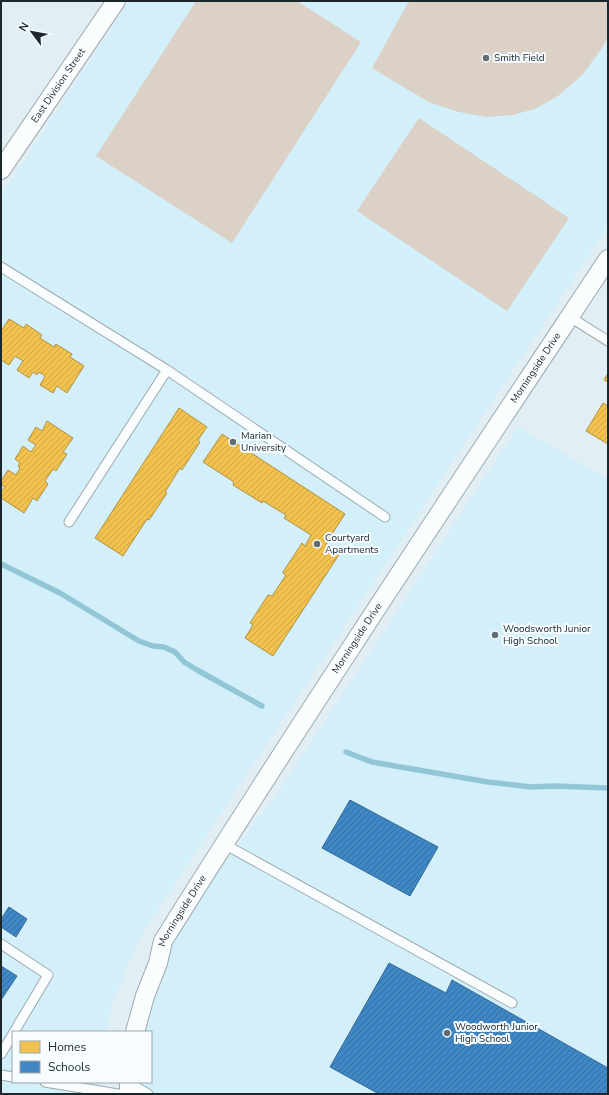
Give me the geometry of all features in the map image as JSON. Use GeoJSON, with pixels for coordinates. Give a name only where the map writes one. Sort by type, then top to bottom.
{"type":"FeatureCollection","features":[{"type":"Feature","properties":{"kind":"street","name":"East Division Street"},"geometry":{"type":"LineString","coordinates":[[1,170],[6,150],[116,1]]}},
{"type":"Feature","properties":{"kind":"street","name":"Morningside Drive"},"geometry":{"type":"LineString","coordinates":[[135,1031],[145,996],[158,963],[163,942],[224,844],[421,540],[608,259]]}},
{"type":"Feature","properties":{"kind":"lane"},"geometry":{"type":"LineString","coordinates":[[1,267],[167,370],[385,517]]}},
{"type":"Feature","properties":{"kind":"lane"},"geometry":{"type":"LineString","coordinates":[[570,317],[608,342]]}},
{"type":"Feature","properties":{"kind":"lane"},"geometry":{"type":"LineString","coordinates":[[69,522],[167,370]]}},
{"type":"Feature","properties":{"kind":"lane"},"geometry":{"type":"LineString","coordinates":[[224,844],[512,1003]]}},
{"type":"Feature","properties":{"kind":"lane"},"geometry":{"type":"LineString","coordinates":[[1,944],[48,974],[15,1031]]}},
{"type":"Feature","properties":{"kind":"lane"},"geometry":{"type":"LineString","coordinates":[[1,1054],[12,1036]]}},
{"type":"Feature","properties":{"kind":"lane"},"geometry":{"type":"LineString","coordinates":[[1,1075],[12,1077]]}},
{"type":"Feature","properties":{"kind":"lane"},"geometry":{"type":"LineString","coordinates":[[58,1083],[126,1088],[148,1094]]}},
{"type":"Feature","properties":{"kind":"shaded area","name":"Marian University"},"geometry":{"type":"Polygon","coordinates":[[[129,1],[608,1],[608,226],[151,920],[137,944],[124,974],[113,1002],[106,1031],[12,1031],[12,1083],[100,1083],[100,1094],[1,1094],[1,196],[129,1]]]}},
{"type":"Feature","properties":{"kind":"shaded area"},"geometry":{"type":"Polygon","coordinates":[[[196,1],[297,1],[361,42],[232,243],[96,156],[196,1]]]}},
{"type":"Feature","properties":{"kind":"shaded area","name":"Smith Field"},"geometry":{"type":"Polygon","coordinates":[[[409,1],[608,1],[608,38],[583,74],[558,96],[535,109],[512,115],[487,117],[459,112],[431,103],[372,68],[409,1]]]}},
{"type":"Feature","properties":{"kind":"shaded area"},"geometry":{"type":"Polygon","coordinates":[[[419,118],[569,218],[507,311],[357,211],[419,118]]]}},
{"type":"Feature","properties":{"kind":"shaded area","name":"Woodsworth Junior High School"},"geometry":{"type":"Polygon","coordinates":[[[518,427],[608,479],[608,1094],[133,1094],[132,1083],[152,1083],[152,1031],[138,1031],[163,941],[279,791],[518,427]]]}},
{"type":"Feature","properties":{"kind":"building: Homes"},"geometry":{"type":"Polygon","coordinates":[[[9,319],[24,328],[26,324],[42,335],[40,338],[54,347],[56,344],[72,354],[70,357],[84,366],[67,393],[57,386],[53,393],[40,385],[45,376],[39,372],[37,375],[33,372],[29,378],[17,370],[23,361],[15,356],[9,365],[1,360],[1,331],[9,319]]]}},
{"type":"Feature","properties":{"kind":"building: Homes"},"geometry":{"type":"Polygon","coordinates":[[[608,373],[608,382],[604,380],[608,373]]]}},
{"type":"Feature","properties":{"kind":"building: Homes"},"geometry":{"type":"Polygon","coordinates":[[[603,403],[608,406],[608,444],[586,431],[603,403]]]}},
{"type":"Feature","properties":{"kind":"building: Homes"},"geometry":{"type":"Polygon","coordinates":[[[179,408],[207,427],[198,440],[200,442],[182,470],[180,468],[165,492],[167,493],[149,520],[147,519],[123,556],[95,538],[179,408]]]}},
{"type":"Feature","properties":{"kind":"building: Homes"},"geometry":{"type":"Polygon","coordinates":[[[47,421],[73,438],[63,452],[67,454],[56,471],[53,469],[45,481],[48,484],[37,501],[33,498],[24,513],[1,498],[1,492],[5,487],[1,485],[1,481],[8,470],[16,475],[20,468],[18,466],[20,463],[15,459],[23,446],[31,452],[36,445],[28,440],[36,427],[42,431],[47,421]]]}},
{"type":"Feature","properties":{"kind":"building: Homes","name":"Courtyard Apartments"},"geometry":{"type":"Polygon","coordinates":[[[222,434],[345,514],[326,543],[340,553],[273,656],[245,638],[253,625],[250,623],[268,595],[272,596],[286,575],[283,572],[302,543],[305,546],[311,535],[284,518],[286,515],[263,501],[262,503],[233,485],[234,482],[203,462],[222,434]]]}},
{"type":"Feature","properties":{"kind":"building: Schools"},"geometry":{"type":"Polygon","coordinates":[[[350,800],[438,847],[410,896],[322,848],[350,800]]]}},
{"type":"Feature","properties":{"kind":"building: Schools"},"geometry":{"type":"Polygon","coordinates":[[[9,907],[27,919],[16,937],[1,927],[1,919],[9,907]]]}},
{"type":"Feature","properties":{"kind":"building: Schools","name":"Woodworth Junior High School"},"geometry":{"type":"Polygon","coordinates":[[[389,963],[446,993],[452,980],[608,1068],[608,1094],[379,1094],[330,1067],[389,963]]]}},
{"type":"Feature","properties":{"kind":"building: Schools"},"geometry":{"type":"Polygon","coordinates":[[[1,966],[17,976],[1,1000],[1,966]]]}},
{"type":"Feature","properties":{"kind":"waterway"},"geometry":{"type":"LineString","coordinates":[[1,564],[60,593],[139,641],[153,646],[164,647],[175,652],[184,662],[262,706]]}},
{"type":"Feature","properties":{"kind":"waterway"},"geometry":{"type":"LineString","coordinates":[[346,752],[372,762],[488,782],[531,787],[554,786],[608,788]]}},
{"type":"Feature","properties":{"kind":"place","name":"Smith Field"},"geometry":{"type":"Point","coordinates":[486,58]}},
{"type":"Feature","properties":{"kind":"place","name":"Marian University"},"geometry":{"type":"Point","coordinates":[233,442]}},
{"type":"Feature","properties":{"kind":"place","name":"Courtyard Apartments"},"geometry":{"type":"Point","coordinates":[317,544]}},
{"type":"Feature","properties":{"kind":"place","name":"Woodsworth Junior High School"},"geometry":{"type":"Point","coordinates":[495,635]}},
{"type":"Feature","properties":{"kind":"place","name":"Woodworth Junior High School"},"geometry":{"type":"Point","coordinates":[447,1033]}}]}
